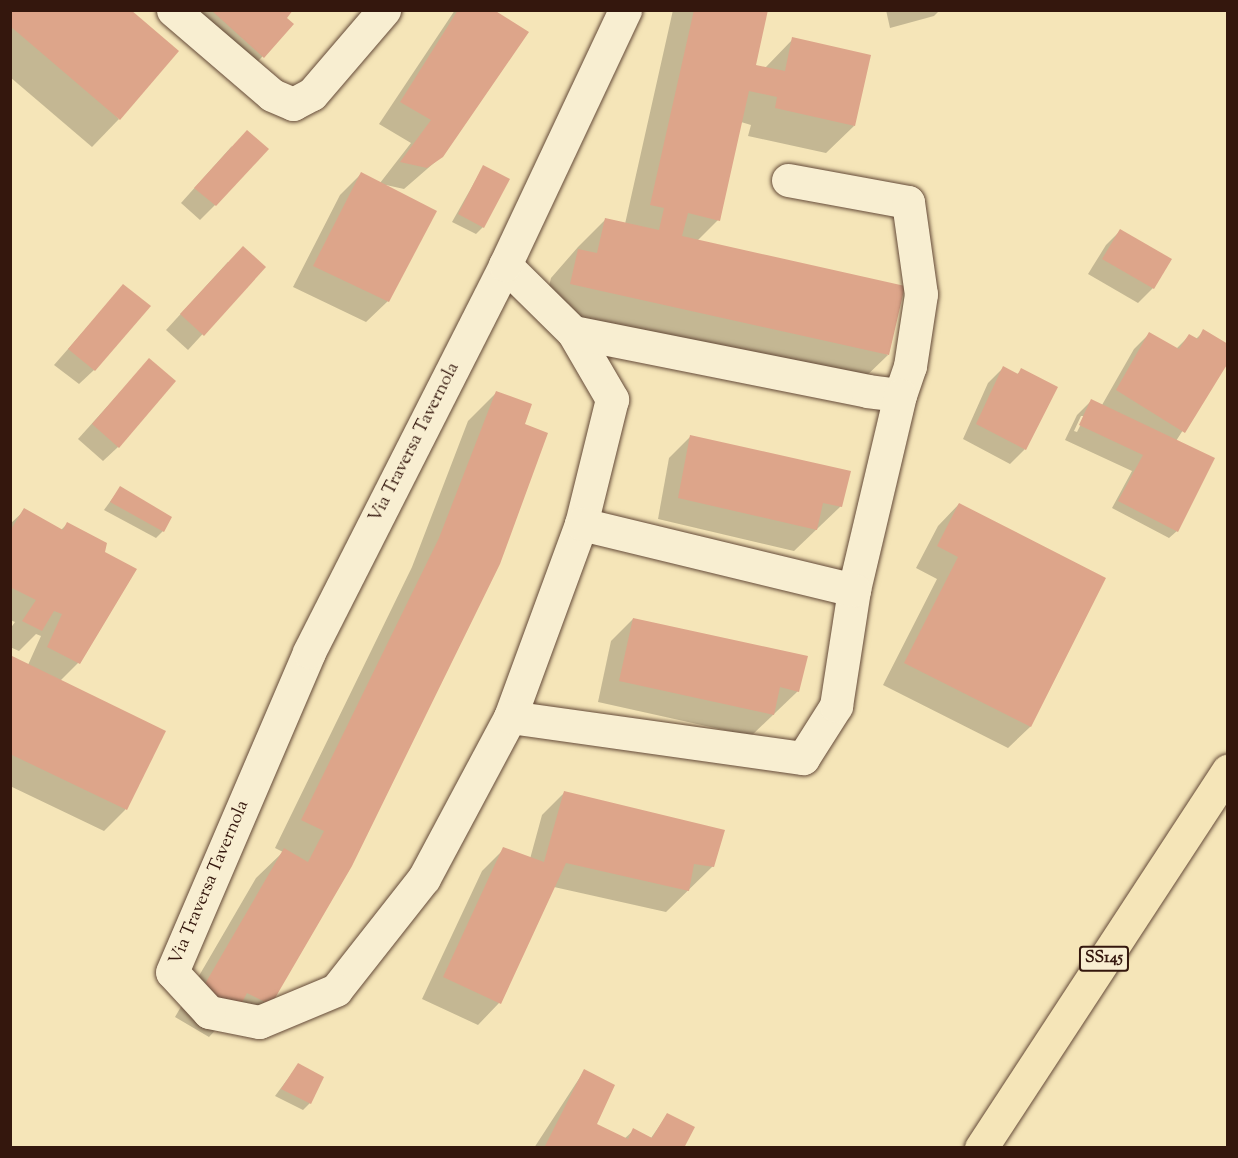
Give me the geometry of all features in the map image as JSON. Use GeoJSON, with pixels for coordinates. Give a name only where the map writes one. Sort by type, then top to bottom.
{"type":"FeatureCollection","features":[{"type":"Feature","properties":{"kind":"highway","name":"SS145"},"geometry":{"type":"LineString","coordinates":[[981,1148],[1227,771]]}},
{"type":"Feature","properties":{"kind":"street"},"geometry":{"type":"LineString","coordinates":[[173,10],[272,95],[293,104],[312,94],[384,10]]}},
{"type":"Feature","properties":{"kind":"street","name":"Via Traversa Tavernola"},"geometry":{"type":"LineString","coordinates":[[505,265],[573,333],[612,399],[581,524],[510,717],[424,878],[336,990],[259,1022],[209,1012],[172,972],[309,652],[505,265],[625,10]]}},
{"type":"Feature","properties":{"kind":"street"},"geometry":{"type":"LineString","coordinates":[[510,717],[804,758],[836,706],[854,590],[900,395],[910,366],[921,294],[908,202],[788,180]]}},
{"type":"Feature","properties":{"kind":"street"},"geometry":{"type":"LineString","coordinates":[[573,333],[900,395]]}},
{"type":"Feature","properties":{"kind":"street"},"geometry":{"type":"LineString","coordinates":[[581,524],[854,590]]}},
{"type":"Feature","properties":{"kind":"building"},"geometry":{"type":"Polygon","coordinates":[[[10,10],[131,10],[179,51],[120,120],[10,26],[10,10]]]}},
{"type":"Feature","properties":{"kind":"building"},"geometry":{"type":"Polygon","coordinates":[[[211,10],[293,10],[287,18],[294,24],[264,58],[211,10]]]}},
{"type":"Feature","properties":{"kind":"building"},"geometry":{"type":"Polygon","coordinates":[[[458,10],[494,10],[529,32],[443,157],[427,168],[400,162],[431,120],[400,102],[458,10]]]}},
{"type":"Feature","properties":{"kind":"building"},"geometry":{"type":"Polygon","coordinates":[[[694,10],[768,10],[756,65],[785,71],[792,37],[871,55],[855,126],[775,108],[777,97],[749,91],[720,221],[688,213],[682,236],[905,286],[889,355],[570,284],[578,249],[597,253],[605,218],[659,230],[664,208],[650,205],[694,10]]]}},
{"type":"Feature","properties":{"kind":"building"},"geometry":{"type":"Polygon","coordinates":[[[247,130],[269,149],[216,206],[194,188],[247,130]]]}},
{"type":"Feature","properties":{"kind":"building"},"geometry":{"type":"Polygon","coordinates":[[[483,165],[510,179],[484,228],[458,214],[483,165]]]}},
{"type":"Feature","properties":{"kind":"building"},"geometry":{"type":"Polygon","coordinates":[[[361,172],[437,211],[389,302],[313,266],[361,172]]]}},
{"type":"Feature","properties":{"kind":"building"},"geometry":{"type":"Polygon","coordinates":[[[1120,229],[1172,259],[1154,289],[1102,259],[1120,229]]]}},
{"type":"Feature","properties":{"kind":"building"},"geometry":{"type":"Polygon","coordinates":[[[243,246],[266,267],[204,336],[180,314],[243,246]]]}},
{"type":"Feature","properties":{"kind":"building"},"geometry":{"type":"Polygon","coordinates":[[[123,284],[151,306],[95,371],[68,349],[123,284]]]}},
{"type":"Feature","properties":{"kind":"building"},"geometry":{"type":"Polygon","coordinates":[[[1203,329],[1228,344],[1228,363],[1185,433],[1116,390],[1149,332],[1179,349],[1189,334],[1198,339],[1203,329]]]}},
{"type":"Feature","properties":{"kind":"building"},"geometry":{"type":"Polygon","coordinates":[[[149,358],[176,381],[119,448],[92,424],[149,358]]]}},
{"type":"Feature","properties":{"kind":"building"},"geometry":{"type":"Polygon","coordinates":[[[1003,366],[1018,374],[1021,368],[1058,387],[1026,450],[976,424],[1003,366]]]}},
{"type":"Feature","properties":{"kind":"building"},"geometry":{"type":"Polygon","coordinates":[[[496,391],[532,404],[525,424],[548,433],[500,564],[352,866],[271,1005],[247,993],[238,1010],[202,989],[284,848],[308,862],[324,831],[301,820],[439,538],[496,391]]]}},
{"type":"Feature","properties":{"kind":"building"},"geometry":{"type":"Polygon","coordinates":[[[1091,399],[1215,458],[1178,532],[1118,501],[1143,455],[1079,425],[1091,399]]]}},
{"type":"Feature","properties":{"kind":"building"},"geometry":{"type":"Polygon","coordinates":[[[690,435],[851,471],[842,507],[823,503],[817,530],[678,498],[690,435]]]}},
{"type":"Feature","properties":{"kind":"building"},"geometry":{"type":"Polygon","coordinates":[[[120,486],[172,517],[164,532],[110,502],[120,486]]]}},
{"type":"Feature","properties":{"kind":"building"},"geometry":{"type":"Polygon","coordinates":[[[959,503],[1106,578],[1031,727],[904,663],[958,557],[937,546],[959,503]]]}},
{"type":"Feature","properties":{"kind":"building"},"geometry":{"type":"Polygon","coordinates":[[[24,508],[63,530],[67,522],[107,543],[105,552],[137,569],[80,664],[47,647],[62,614],[54,611],[42,631],[22,621],[36,600],[10,587],[10,531],[24,508]]]}},
{"type":"Feature","properties":{"kind":"building"},"geometry":{"type":"Polygon","coordinates":[[[633,618],[808,656],[799,692],[780,687],[774,715],[619,681],[633,618]]]}},
{"type":"Feature","properties":{"kind":"building"},"geometry":{"type":"Polygon","coordinates":[[[10,655],[166,731],[127,810],[10,754],[10,655]]]}},
{"type":"Feature","properties":{"kind":"building"},"geometry":{"type":"Polygon","coordinates":[[[564,791],[725,830],[714,867],[694,864],[689,891],[566,863],[501,1004],[443,977],[503,847],[544,862],[564,791]]]}},
{"type":"Feature","properties":{"kind":"building"},"geometry":{"type":"Polygon","coordinates":[[[298,1063],[324,1077],[311,1104],[281,1089],[298,1063]]]}},
{"type":"Feature","properties":{"kind":"building"},"geometry":{"type":"Polygon","coordinates":[[[584,1069],[615,1085],[597,1124],[628,1139],[633,1128],[652,1138],[667,1113],[695,1127],[684,1148],[544,1148],[584,1069]]]}}]}
